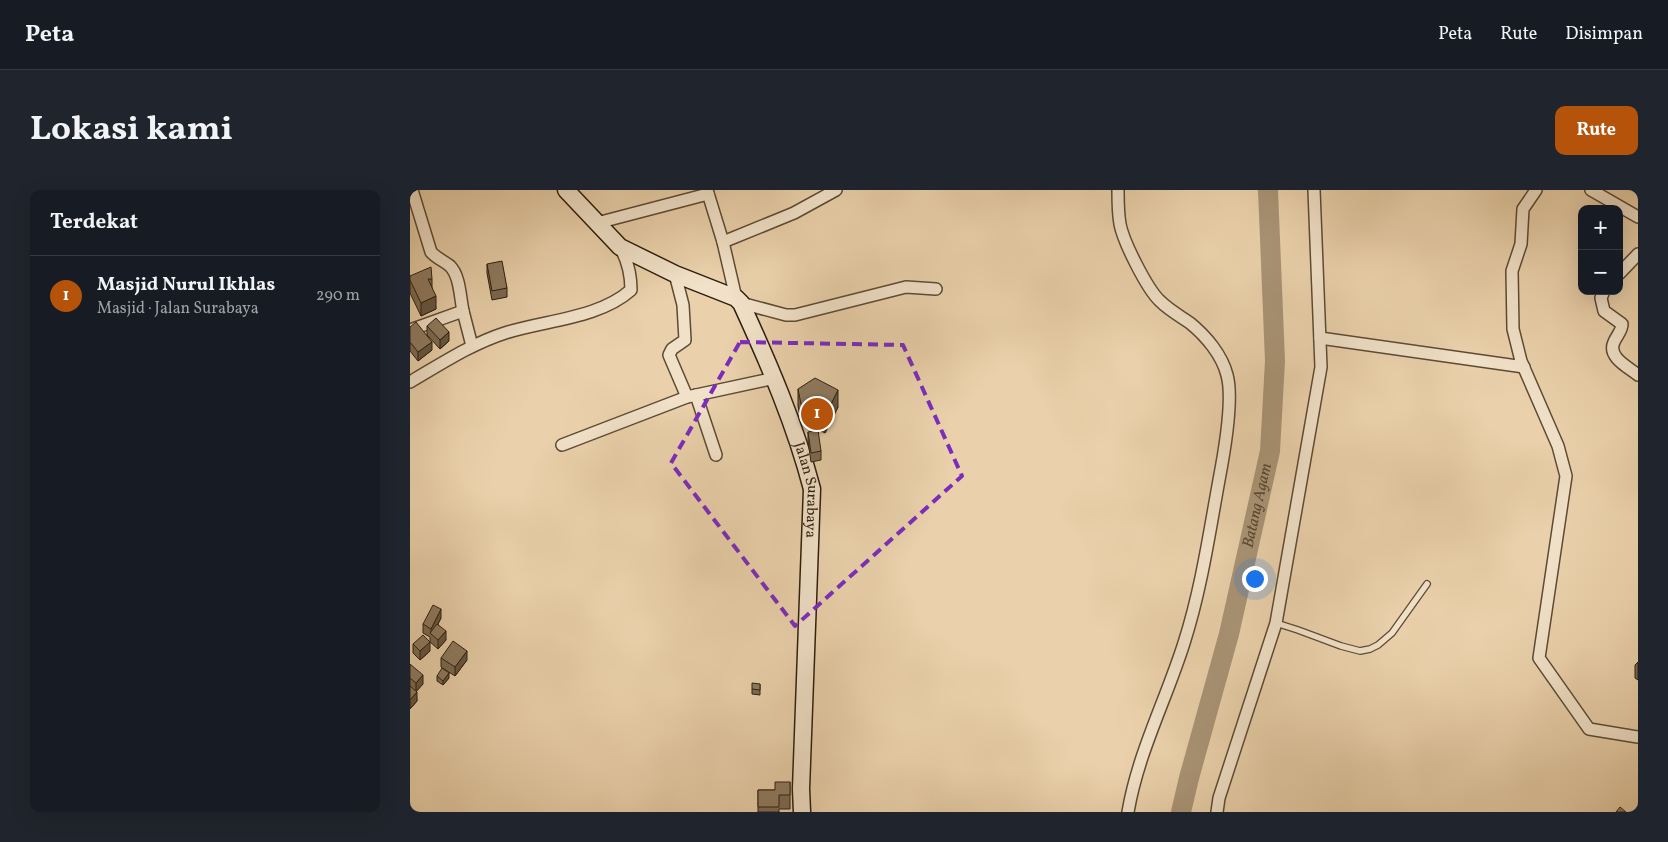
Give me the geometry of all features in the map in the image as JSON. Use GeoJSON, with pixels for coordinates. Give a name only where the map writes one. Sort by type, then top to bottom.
{"type":"FeatureCollection","features":[{"type":"Feature","properties":{"kind":"street"},"geometry":{"type":"LineString","coordinates":[[412,190],[431,252],[435,257],[449,265],[456,274],[472,346]]}},
{"type":"Feature","properties":{"kind":"street"},"geometry":{"type":"LineString","coordinates":[[410,382],[472,346],[505,332],[593,311],[631,290],[629,266],[620,247],[566,190]]}},
{"type":"Feature","properties":{"kind":"street"},"geometry":{"type":"LineString","coordinates":[[723,242],[794,213],[836,190]]}},
{"type":"Feature","properties":{"kind":"street"},"geometry":{"type":"LineString","coordinates":[[1118,190],[1120,226],[1144,278],[1153,294],[1160,301],[1204,336],[1219,357],[1227,374],[1229,388],[1225,453],[1199,586],[1172,679],[1146,744],[1132,789],[1128,812]]}},
{"type":"Feature","properties":{"kind":"street"},"geometry":{"type":"LineString","coordinates":[[1217,812],[1218,798],[1276,623],[1321,367],[1314,190]]}},
{"type":"Feature","properties":{"kind":"street"},"geometry":{"type":"LineString","coordinates":[[1536,190],[1523,209],[1521,244],[1512,271],[1513,329],[1524,367],[1558,446],[1566,476],[1539,658],[1589,729],[1638,737]]}},
{"type":"Feature","properties":{"kind":"street"},"geometry":{"type":"LineString","coordinates":[[1591,190],[1638,217]]}},
{"type":"Feature","properties":{"kind":"street"},"geometry":{"type":"LineString","coordinates":[[597,223],[707,192],[739,300]]}},
{"type":"Feature","properties":{"kind":"street"},"geometry":{"type":"LineString","coordinates":[[620,247],[675,274],[739,300],[786,315],[795,315],[906,287],[936,288]]}},
{"type":"Feature","properties":{"kind":"street"},"geometry":{"type":"LineString","coordinates":[[1623,270],[1638,254]]}},
{"type":"Feature","properties":{"kind":"street"},"geometry":{"type":"LineString","coordinates":[[675,274],[683,305],[685,340],[672,349],[669,355],[691,396],[716,455]]}},
{"type":"Feature","properties":{"kind":"street"},"geometry":{"type":"LineString","coordinates":[[1602,295],[1601,298],[1604,311],[1622,324],[1612,351],[1616,358],[1638,375]]}},
{"type":"Feature","properties":{"kind":"street","name":"Jalan Surabaya"},"geometry":{"type":"LineString","coordinates":[[739,300],[775,378],[803,455],[812,489],[801,780],[802,812]]}},
{"type":"Feature","properties":{"kind":"street"},"geometry":{"type":"LineString","coordinates":[[410,330],[463,311]]}},
{"type":"Feature","properties":{"kind":"street"},"geometry":{"type":"LineString","coordinates":[[1320,338],[1524,367]]}},
{"type":"Feature","properties":{"kind":"street"},"geometry":{"type":"LineString","coordinates":[[562,445],[691,396],[775,378]]}},
{"type":"Feature","properties":{"kind":"lane"},"geometry":{"type":"LineString","coordinates":[[1276,623],[1341,646],[1360,651],[1370,649],[1392,633],[1427,584]]}},
{"type":"Feature","properties":{"kind":"highlighted area"},"geometry":{"type":"Polygon","coordinates":[[[740,342],[903,345],[962,476],[795,626],[671,463],[740,342]]]}},
{"type":"Feature","properties":{"kind":"building"},"geometry":{"type":"Polygon","coordinates":[[[502,261],[507,288],[492,291],[487,264],[502,261]]]}},
{"type":"Feature","properties":{"kind":"building"},"geometry":{"type":"Polygon","coordinates":[[[431,267],[432,279],[428,279],[436,296],[421,303],[410,280],[410,276],[431,267]]]}},
{"type":"Feature","properties":{"kind":"building"},"geometry":{"type":"Polygon","coordinates":[[[436,318],[449,332],[440,340],[427,326],[436,318]]]}},
{"type":"Feature","properties":{"kind":"building"},"geometry":{"type":"Polygon","coordinates":[[[416,322],[432,342],[418,352],[410,342],[410,327],[416,322]]]}},
{"type":"Feature","properties":{"kind":"building"},"geometry":{"type":"Polygon","coordinates":[[[815,378],[838,390],[825,416],[801,404],[798,389],[815,378]]]}},
{"type":"Feature","properties":{"kind":"building"},"geometry":{"type":"Polygon","coordinates":[[[818,430],[821,451],[811,453],[808,432],[818,430]]]}},
{"type":"Feature","properties":{"kind":"building"},"geometry":{"type":"Polygon","coordinates":[[[433,605],[441,609],[431,629],[423,624],[433,605]]]}},
{"type":"Feature","properties":{"kind":"building"},"geometry":{"type":"Polygon","coordinates":[[[437,624],[446,631],[438,640],[430,633],[437,624]]]}},
{"type":"Feature","properties":{"kind":"building"},"geometry":{"type":"Polygon","coordinates":[[[423,635],[430,642],[420,651],[413,644],[423,635]]]}},
{"type":"Feature","properties":{"kind":"building"},"geometry":{"type":"Polygon","coordinates":[[[453,641],[467,651],[455,667],[441,658],[453,641]]]}},
{"type":"Feature","properties":{"kind":"building"},"geometry":{"type":"Polygon","coordinates":[[[410,664],[423,675],[416,683],[410,678],[410,664]]]}},
{"type":"Feature","properties":{"kind":"building"},"geometry":{"type":"Polygon","coordinates":[[[442,668],[449,673],[443,681],[437,676],[442,668]]]}},
{"type":"Feature","properties":{"kind":"building"},"geometry":{"type":"Polygon","coordinates":[[[752,683],[760,684],[760,690],[752,689],[752,683]]]}},
{"type":"Feature","properties":{"kind":"building"},"geometry":{"type":"Polygon","coordinates":[[[410,686],[417,692],[410,700],[410,686]]]}},
{"type":"Feature","properties":{"kind":"building"},"geometry":{"type":"Polygon","coordinates":[[[775,782],[790,782],[790,795],[779,795],[779,807],[758,807],[758,790],[775,790],[775,782]]]}},
{"type":"Feature","properties":{"kind":"building"},"geometry":{"type":"Polygon","coordinates":[[[1620,807],[1626,812],[1616,812],[1620,807]]]}},
{"type":"Feature","properties":{"kind":"waterway","name":"Batang Agam"},"geometry":{"type":"LineString","coordinates":[[1181,812],[1229,634],[1270,451],[1275,361],[1268,190]]}},
{"type":"Feature","properties":{"kind":"place","name":"Masjid Nurul Ikhlas"},"geometry":{"type":"Point","coordinates":[817,414]}}]}
